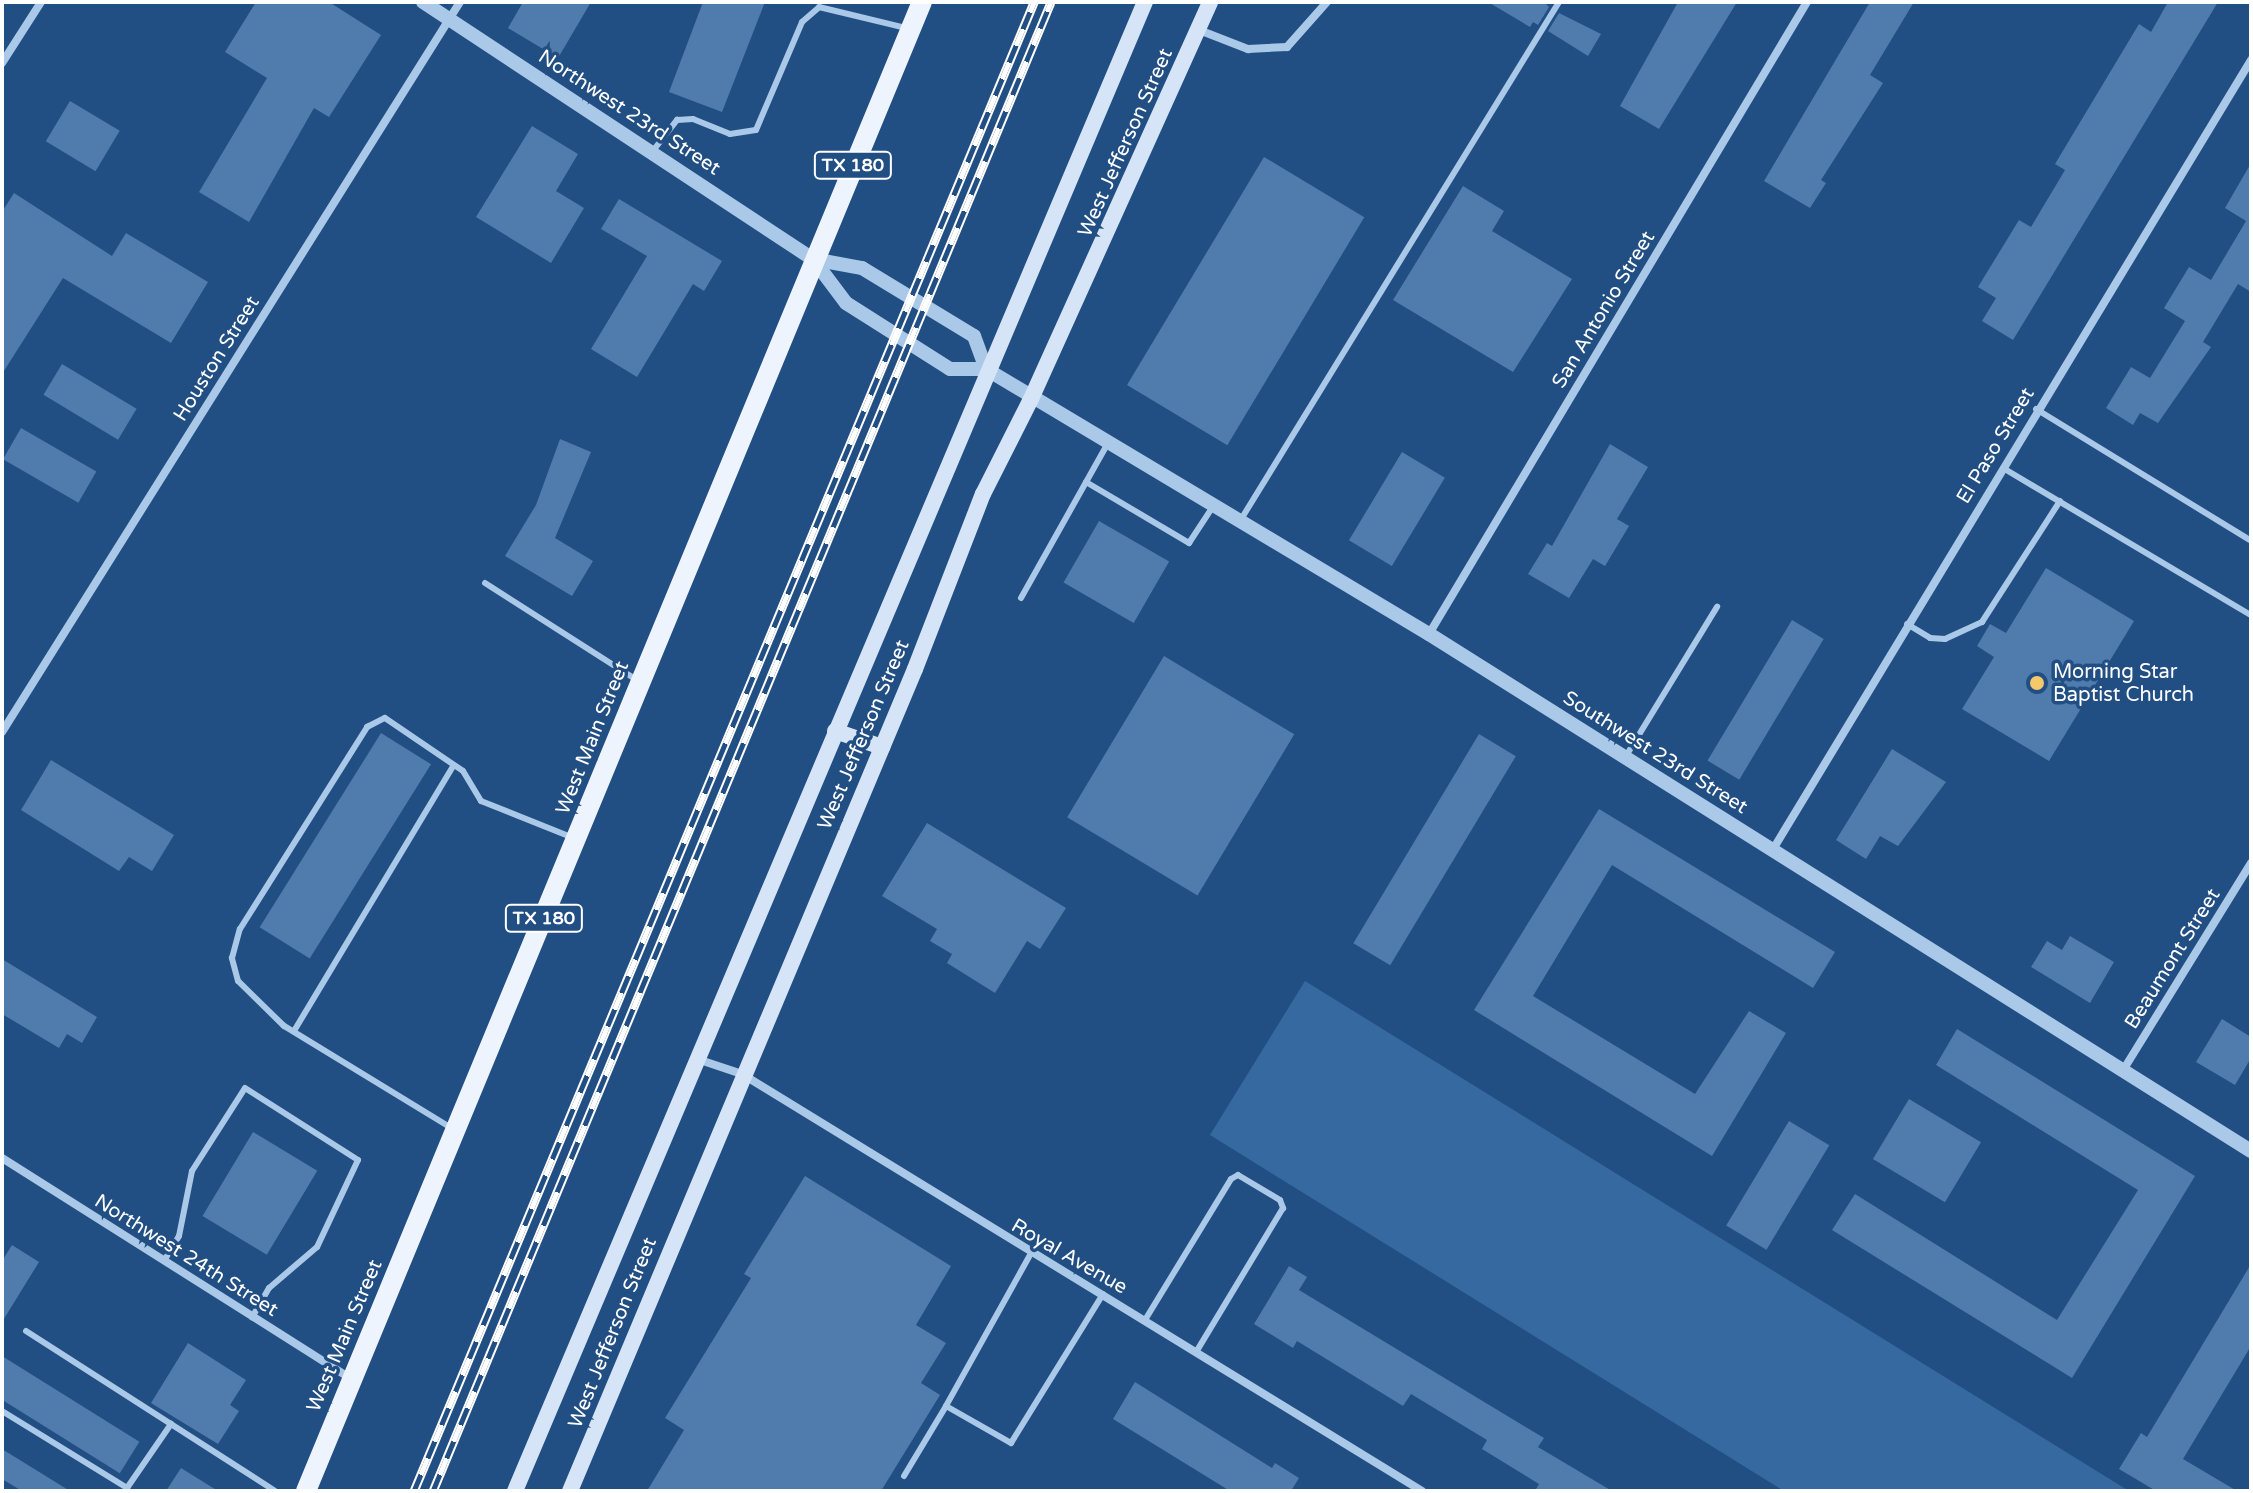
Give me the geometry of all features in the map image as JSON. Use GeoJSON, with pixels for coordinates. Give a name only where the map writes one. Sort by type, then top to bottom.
{"type":"FeatureCollection","features":[{"type":"Feature","properties":{"kind":"main road","name":"West Main Street"},"geometry":{"type":"LineString","coordinates":[[306,1491],[577,839],[813,259],[922,2]]}},
{"type":"Feature","properties":{"kind":"main road","name":"West Jefferson Street"},"geometry":{"type":"LineString","coordinates":[[515,1491],[986,369],[1145,2]]}},
{"type":"Feature","properties":{"kind":"main road","name":"West Jefferson Street"},"geometry":{"type":"LineString","coordinates":[[570,1491],[742,1074],[882,747],[983,494],[1031,399],[1210,2]]}},
{"type":"Feature","properties":{"kind":"main road"},"geometry":{"type":"LineString","coordinates":[[835,731],[882,747]]}},
{"type":"Feature","properties":{"kind":"street"},"geometry":{"type":"LineString","coordinates":[[2,63],[41,2]]}},
{"type":"Feature","properties":{"kind":"street","name":"Northwest 23rd Street"},"geometry":{"type":"LineString","coordinates":[[423,2],[813,259],[846,303],[950,369],[986,369],[974,336],[926,305],[862,268],[813,259]]}},
{"type":"Feature","properties":{"kind":"street","name":"Houston Street"},"geometry":{"type":"LineString","coordinates":[[2,732],[460,2]]}},
{"type":"Feature","properties":{"kind":"street"},"geometry":{"type":"LineString","coordinates":[[1199,30],[1248,49],[1287,47],[1327,2]]}},
{"type":"Feature","properties":{"kind":"street","name":"San Antonio Street"},"geometry":{"type":"LineString","coordinates":[[1429,634],[1807,2]]}},
{"type":"Feature","properties":{"kind":"street","name":"El Paso Street"},"geometry":{"type":"LineString","coordinates":[[1772,851],[2036,409],[2251,60]]}},
{"type":"Feature","properties":{"kind":"street"},"geometry":{"type":"LineString","coordinates":[[986,369],[1031,399]]}},
{"type":"Feature","properties":{"kind":"street","name":"Southwest 23rd Street"},"geometry":{"type":"LineString","coordinates":[[1031,399],[1429,634],[2251,1151]]}},
{"type":"Feature","properties":{"kind":"street","name":"Beaumont Street"},"geometry":{"type":"LineString","coordinates":[[2122,1072],[2251,863]]}},
{"type":"Feature","properties":{"kind":"street","name":"Royal Avenue"},"geometry":{"type":"LineString","coordinates":[[696,1059],[742,1074],[1030,1255],[1103,1294],[1422,1491]]}},
{"type":"Feature","properties":{"kind":"street","name":"Northwest 24th Street"},"geometry":{"type":"LineString","coordinates":[[2,1158],[353,1381]]}},
{"type":"Feature","properties":{"kind":"lane"},"geometry":{"type":"LineString","coordinates":[[1238,524],[1559,2]]}},
{"type":"Feature","properties":{"kind":"lane"},"geometry":{"type":"LineString","coordinates":[[652,152],[677,120],[693,119],[730,134],[756,130],[802,22],[819,7],[911,29]]}},
{"type":"Feature","properties":{"kind":"lane"},"geometry":{"type":"LineString","coordinates":[[2036,409],[2251,541]]}},
{"type":"Feature","properties":{"kind":"lane"},"geometry":{"type":"LineString","coordinates":[[1021,598],[1107,445]]}},
{"type":"Feature","properties":{"kind":"lane"},"geometry":{"type":"LineString","coordinates":[[2002,467],[2251,615]]}},
{"type":"Feature","properties":{"kind":"lane"},"geometry":{"type":"LineString","coordinates":[[1086,482],[1189,543],[1212,508]]}},
{"type":"Feature","properties":{"kind":"lane"},"geometry":{"type":"LineString","coordinates":[[1907,624],[1930,638],[1945,639],[1982,622],[2060,501]]}},
{"type":"Feature","properties":{"kind":"lane"},"geometry":{"type":"LineString","coordinates":[[485,583],[641,683]]}},
{"type":"Feature","properties":{"kind":"lane"},"geometry":{"type":"LineString","coordinates":[[1625,759],[1717,607]]}},
{"type":"Feature","properties":{"kind":"lane"},"geometry":{"type":"LineString","coordinates":[[456,1131],[294,1031],[238,981],[232,958],[240,929],[367,727],[385,718],[454,765],[481,801],[577,839]]}},
{"type":"Feature","properties":{"kind":"lane"},"geometry":{"type":"LineString","coordinates":[[294,1031],[454,765]]}},
{"type":"Feature","properties":{"kind":"lane"},"geometry":{"type":"LineString","coordinates":[[164,1261],[179,1236],[192,1171],[245,1088],[358,1160],[317,1247],[269,1288],[252,1317]]}},
{"type":"Feature","properties":{"kind":"lane"},"geometry":{"type":"LineString","coordinates":[[1145,1320],[1231,1179],[1238,1175],[1280,1200],[1283,1208],[1196,1352]]}},
{"type":"Feature","properties":{"kind":"lane"},"geometry":{"type":"LineString","coordinates":[[904,1476],[1030,1255]]}},
{"type":"Feature","properties":{"kind":"lane"},"geometry":{"type":"LineString","coordinates":[[946,1406],[1011,1443],[1103,1294]]}},
{"type":"Feature","properties":{"kind":"lane"},"geometry":{"type":"LineString","coordinates":[[26,1331],[275,1491]]}},
{"type":"Feature","properties":{"kind":"lane"},"geometry":{"type":"LineString","coordinates":[[2,1411],[127,1488],[171,1424]]}},
{"type":"Feature","properties":{"kind":"shaded area"},"geometry":{"type":"Polygon","coordinates":[[[1305,981],[2129,1491],[1784,1491],[1210,1135],[1305,981]]]}},
{"type":"Feature","properties":{"kind":"building"},"geometry":{"type":"Polygon","coordinates":[[[256,2],[329,2],[381,35],[329,117],[314,108],[249,222],[199,192],[267,78],[225,52],[256,2]]]}},
{"type":"Feature","properties":{"kind":"building"},"geometry":{"type":"Polygon","coordinates":[[[523,2],[591,2],[558,58],[508,28],[523,2]]]}},
{"type":"Feature","properties":{"kind":"building"},"geometry":{"type":"Polygon","coordinates":[[[703,2],[765,2],[722,112],[669,92],[703,2]]]}},
{"type":"Feature","properties":{"kind":"building"},"geometry":{"type":"Polygon","coordinates":[[[1488,2],[1544,2],[1549,7],[1538,25],[1533,22],[1530,27],[1488,2]]]}},
{"type":"Feature","properties":{"kind":"building"},"geometry":{"type":"Polygon","coordinates":[[[1678,2],[1737,2],[1659,129],[1620,106],[1678,2]]]}},
{"type":"Feature","properties":{"kind":"building"},"geometry":{"type":"Polygon","coordinates":[[[1870,2],[1914,2],[1870,75],[1883,83],[1821,180],[1826,183],[1810,208],[1764,181],[1870,2]]]}},
{"type":"Feature","properties":{"kind":"building"},"geometry":{"type":"Polygon","coordinates":[[[2168,2],[2218,2],[2013,340],[1982,321],[1996,298],[1978,287],[2019,220],[2031,227],[2065,170],[2055,164],[2139,24],[2151,32],[2168,2]]]}},
{"type":"Feature","properties":{"kind":"building"},"geometry":{"type":"Polygon","coordinates":[[[1559,13],[1601,34],[1588,56],[1548,31],[1559,13]]]}},
{"type":"Feature","properties":{"kind":"building"},"geometry":{"type":"Polygon","coordinates":[[[70,101],[120,131],[96,171],[46,141],[70,101]]]}},
{"type":"Feature","properties":{"kind":"building"},"geometry":{"type":"Polygon","coordinates":[[[532,126],[578,154],[556,191],[584,208],[551,263],[476,217],[532,126]]]}},
{"type":"Feature","properties":{"kind":"building"},"geometry":{"type":"Polygon","coordinates":[[[1264,157],[1364,217],[1227,445],[1127,385],[1264,157]]]}},
{"type":"Feature","properties":{"kind":"building"},"geometry":{"type":"Polygon","coordinates":[[[2251,163],[2251,292],[2238,284],[2203,342],[2211,347],[2158,423],[2140,413],[2133,425],[2106,408],[2131,367],[2150,378],[2185,321],[2164,308],[2189,267],[2211,280],[2246,221],[2225,208],[2251,163]]]}},
{"type":"Feature","properties":{"kind":"building"},"geometry":{"type":"Polygon","coordinates":[[[1463,186],[1504,211],[1492,231],[1572,279],[1513,372],[1393,300],[1463,186]]]}},
{"type":"Feature","properties":{"kind":"building"},"geometry":{"type":"Polygon","coordinates":[[[14,193],[112,256],[126,233],[208,282],[171,343],[63,278],[2,374],[2,212],[14,193]]]}},
{"type":"Feature","properties":{"kind":"building"},"geometry":{"type":"Polygon","coordinates":[[[619,199],[722,261],[704,291],[693,284],[637,377],[591,349],[647,256],[601,229],[619,199]]]}},
{"type":"Feature","properties":{"kind":"building"},"geometry":{"type":"Polygon","coordinates":[[[62,364],[137,409],[118,440],[43,395],[62,364]]]}},
{"type":"Feature","properties":{"kind":"building"},"geometry":{"type":"Polygon","coordinates":[[[21,428],[96,472],[78,503],[3,459],[21,428]]]}},
{"type":"Feature","properties":{"kind":"building"},"geometry":{"type":"Polygon","coordinates":[[[560,439],[591,452],[555,538],[593,561],[572,596],[505,556],[536,505],[560,439]]]}},
{"type":"Feature","properties":{"kind":"building"},"geometry":{"type":"Polygon","coordinates":[[[1610,444],[1648,467],[1617,519],[1629,526],[1605,566],[1593,559],[1569,598],[1528,574],[1547,543],[1552,546],[1610,444]]]}},
{"type":"Feature","properties":{"kind":"building"},"geometry":{"type":"Polygon","coordinates":[[[1402,452],[1445,478],[1392,566],[1349,540],[1402,452]]]}},
{"type":"Feature","properties":{"kind":"building"},"geometry":{"type":"Polygon","coordinates":[[[1099,521],[1169,561],[1134,623],[1064,582],[1099,521]]]}},
{"type":"Feature","properties":{"kind":"building","name":"Morning Star Baptist Church"},"geometry":{"type":"Polygon","coordinates":[[[2046,568],[2134,621],[2049,761],[1962,709],[1994,657],[1977,646],[1990,624],[2006,633],[2046,568]]]}},
{"type":"Feature","properties":{"kind":"building"},"geometry":{"type":"Polygon","coordinates":[[[1792,620],[1824,639],[1739,780],[1708,761],[1792,620]]]}},
{"type":"Feature","properties":{"kind":"building"},"geometry":{"type":"Polygon","coordinates":[[[1164,656],[1294,734],[1197,895],[1067,817],[1164,656]]]}},
{"type":"Feature","properties":{"kind":"building"},"geometry":{"type":"Polygon","coordinates":[[[381,733],[431,764],[310,958],[260,927],[381,733]]]}},
{"type":"Feature","properties":{"kind":"building"},"geometry":{"type":"Polygon","coordinates":[[[1479,734],[1516,756],[1390,965],[1353,943],[1479,734]]]}},
{"type":"Feature","properties":{"kind":"building"},"geometry":{"type":"Polygon","coordinates":[[[1892,749],[1946,782],[1898,846],[1880,836],[1866,859],[1836,840],[1892,749]]]}},
{"type":"Feature","properties":{"kind":"building"},"geometry":{"type":"Polygon","coordinates":[[[51,760],[174,835],[152,871],[129,857],[119,871],[21,810],[51,760]]]}},
{"type":"Feature","properties":{"kind":"building"},"geometry":{"type":"Polygon","coordinates":[[[1599,809],[1835,952],[1813,988],[1612,865],[1533,996],[1695,1094],[1749,1011],[1786,1033],[1712,1156],[1474,1010],[1599,809]]]}},
{"type":"Feature","properties":{"kind":"building"},"geometry":{"type":"Polygon","coordinates":[[[927,823],[1066,908],[1040,949],[1027,941],[995,993],[947,963],[952,954],[930,941],[937,929],[882,896],[927,823]]]}},
{"type":"Feature","properties":{"kind":"building"},"geometry":{"type":"Polygon","coordinates":[[[2070,936],[2114,962],[2090,1003],[2031,967],[2047,941],[2062,950],[2070,936]]]}},
{"type":"Feature","properties":{"kind":"building"},"geometry":{"type":"Polygon","coordinates":[[[2,959],[97,1017],[82,1043],[67,1034],[59,1048],[2,1014],[2,959]]]}},
{"type":"Feature","properties":{"kind":"building"},"geometry":{"type":"Polygon","coordinates":[[[2222,1019],[2251,1037],[2251,1058],[2235,1085],[2196,1062],[2222,1019]]]}},
{"type":"Feature","properties":{"kind":"building"},"geometry":{"type":"Polygon","coordinates":[[[1957,1029],[2195,1176],[2072,1378],[1832,1230],[1855,1194],[2057,1320],[2138,1190],[1936,1065],[1957,1029]]]}},
{"type":"Feature","properties":{"kind":"building"},"geometry":{"type":"Polygon","coordinates":[[[1909,1099],[1981,1142],[1945,1202],[1873,1159],[1909,1099]]]}},
{"type":"Feature","properties":{"kind":"building"},"geometry":{"type":"Polygon","coordinates":[[[1789,1121],[1829,1145],[1766,1250],[1726,1226],[1789,1121]]]}},
{"type":"Feature","properties":{"kind":"building"},"geometry":{"type":"Polygon","coordinates":[[[253,1132],[317,1171],[267,1255],[203,1216],[253,1132]]]}},
{"type":"Feature","properties":{"kind":"building"},"geometry":{"type":"Polygon","coordinates":[[[805,1176],[951,1266],[916,1325],[946,1343],[921,1383],[940,1395],[881,1491],[647,1491],[684,1430],[665,1418],[751,1278],[744,1274],[805,1176]]]}},
{"type":"Feature","properties":{"kind":"building"},"geometry":{"type":"Polygon","coordinates":[[[12,1245],[39,1262],[2,1322],[2,1261],[12,1245]]]}},
{"type":"Feature","properties":{"kind":"building"},"geometry":{"type":"Polygon","coordinates":[[[2251,1264],[2251,1346],[2183,1459],[2237,1491],[2156,1491],[2119,1469],[2141,1433],[2147,1437],[2251,1264]]]}},
{"type":"Feature","properties":{"kind":"building"},"geometry":{"type":"Polygon","coordinates":[[[1289,1266],[1307,1277],[1299,1290],[1544,1438],[1538,1447],[1612,1491],[1535,1491],[1539,1484],[1482,1449],[1487,1440],[1411,1394],[1403,1406],[1297,1341],[1293,1348],[1254,1324],[1289,1266]]]}},
{"type":"Feature","properties":{"kind":"building"},"geometry":{"type":"Polygon","coordinates":[[[188,1343],[246,1380],[230,1405],[239,1411],[218,1444],[151,1403],[188,1343]]]}},
{"type":"Feature","properties":{"kind":"building"},"geometry":{"type":"Polygon","coordinates":[[[2,1356],[139,1442],[120,1473],[2,1400],[2,1356]]]}},
{"type":"Feature","properties":{"kind":"building"},"geometry":{"type":"Polygon","coordinates":[[[1135,1382],[1272,1468],[1275,1463],[1299,1478],[1291,1491],[1230,1491],[1113,1419],[1135,1382]]]}},
{"type":"Feature","properties":{"kind":"building"},"geometry":{"type":"Polygon","coordinates":[[[2,1449],[70,1491],[22,1491],[2,1479],[2,1449]]]}},
{"type":"Feature","properties":{"kind":"building"},"geometry":{"type":"Polygon","coordinates":[[[181,1468],[218,1491],[166,1491],[181,1468]]]}},
{"type":"Feature","properties":{"kind":"railway"},"geometry":{"type":"LineString","coordinates":[[414,1491],[1034,2]]}},
{"type":"Feature","properties":{"kind":"railway"},"geometry":{"type":"LineString","coordinates":[[433,1491],[1051,2]]}},
{"type":"Feature","properties":{"kind":"place","name":"Morning Star Baptist Church"},"geometry":{"type":"Point","coordinates":[2037,683]}}]}
